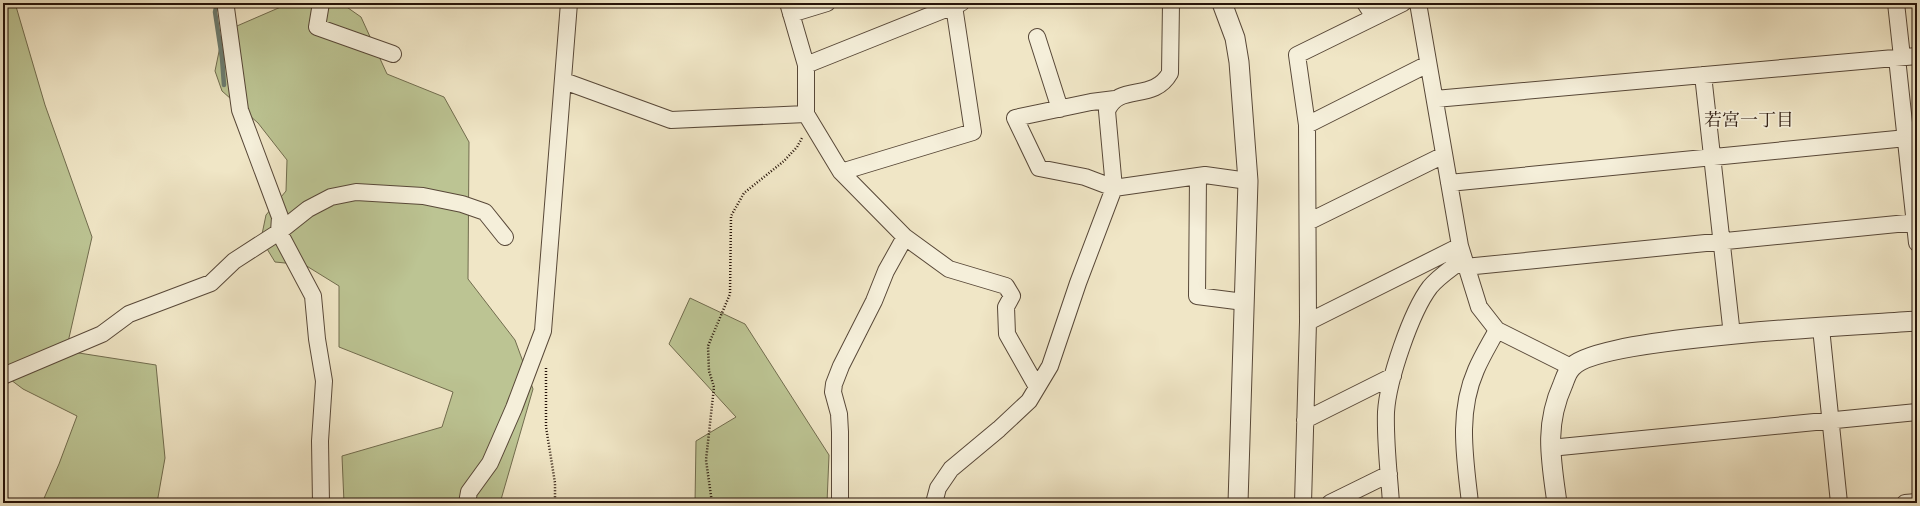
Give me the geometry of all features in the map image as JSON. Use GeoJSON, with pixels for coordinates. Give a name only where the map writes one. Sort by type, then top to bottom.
{"type":"FeatureCollection","features":[{"type":"Feature","properties":{"kind":"street"},"geometry":{"type":"LineString","coordinates":[[227,3],[226,8],[240,110],[280,217],[279,232],[313,296],[317,339],[324,381],[320,441],[321,503]]}},
{"type":"Feature","properties":{"kind":"street"},"geometry":{"type":"LineString","coordinates":[[321,3],[317,27],[393,54]]}},
{"type":"Feature","properties":{"kind":"street"},"geometry":{"type":"LineString","coordinates":[[467,503],[469,492],[490,463],[514,408],[543,331],[569,3]]}},
{"type":"Feature","properties":{"kind":"street"},"geometry":{"type":"LineString","coordinates":[[827,3],[789,9],[806,65],[806,114],[841,172],[905,237],[949,269],[1006,286],[1012,296],[1006,308],[1007,334],[1037,387]]}},
{"type":"Feature","properties":{"kind":"street"},"geometry":{"type":"LineString","coordinates":[[1171,3],[1170,73],[1164,82],[1148,91],[1132,93],[1115,99],[1015,118],[1039,168],[1085,177],[1114,188],[1204,175],[1248,181]]}},
{"type":"Feature","properties":{"kind":"street"},"geometry":{"type":"LineString","coordinates":[[1222,3],[1235,38],[1239,62],[1248,181],[1243,381],[1238,503]]}},
{"type":"Feature","properties":{"kind":"street"},"geometry":{"type":"LineString","coordinates":[[1365,3],[1374,17]]}},
{"type":"Feature","properties":{"kind":"street"},"geometry":{"type":"LineString","coordinates":[[1303,503],[1308,322],[1307,125],[1297,55],[1403,3]]}},
{"type":"Feature","properties":{"kind":"street"},"geometry":{"type":"LineString","coordinates":[[1418,3],[1462,258],[1479,307],[1497,330],[1571,367]]}},
{"type":"Feature","properties":{"kind":"street"},"geometry":{"type":"LineString","coordinates":[[1896,3],[1905,57],[1917,243]]}},
{"type":"Feature","properties":{"kind":"street"},"geometry":{"type":"LineString","coordinates":[[806,65],[958,4],[973,132],[841,172]]}},
{"type":"Feature","properties":{"kind":"street"},"geometry":{"type":"LineString","coordinates":[[1037,37],[1060,109]]}},
{"type":"Feature","properties":{"kind":"street"},"geometry":{"type":"LineString","coordinates":[[1435,99],[1905,57]]}},
{"type":"Feature","properties":{"kind":"street"},"geometry":{"type":"LineString","coordinates":[[1307,125],[1428,64]]}},
{"type":"Feature","properties":{"kind":"street"},"geometry":{"type":"LineString","coordinates":[[1702,75],[1732,335]]}},
{"type":"Feature","properties":{"kind":"street"},"geometry":{"type":"LineString","coordinates":[[564,81],[671,120],[806,114]]}},
{"type":"Feature","properties":{"kind":"street"},"geometry":{"type":"LineString","coordinates":[[934,503],[938,488],[951,469],[1000,429],[1029,401],[1050,366],[1078,283],[1114,188],[1107,111],[1110,104],[1115,99]]}},
{"type":"Feature","properties":{"kind":"street"},"geometry":{"type":"LineString","coordinates":[[1449,183],[1911,137]]}},
{"type":"Feature","properties":{"kind":"street"},"geometry":{"type":"LineString","coordinates":[[1308,222],[1444,155]]}},
{"type":"Feature","properties":{"kind":"street"},"geometry":{"type":"LineString","coordinates":[[1198,176],[1197,296],[1244,302]]}},
{"type":"Feature","properties":{"kind":"street"},"geometry":{"type":"LineString","coordinates":[[3,376],[102,334],[129,314],[211,283],[234,261],[279,232],[308,209],[331,197],[356,192],[423,196],[462,204],[485,212],[505,237]]}},
{"type":"Feature","properties":{"kind":"street"},"geometry":{"type":"LineString","coordinates":[[1308,322],[1462,258],[1722,242],[1916,222]]}},
{"type":"Feature","properties":{"kind":"street"},"geometry":{"type":"LineString","coordinates":[[840,503],[840,432],[839,414],[833,392],[834,384],[841,366],[874,301],[886,271],[905,237]]}},
{"type":"Feature","properties":{"kind":"street"},"geometry":{"type":"LineString","coordinates":[[1391,503],[1386,455],[1386,411],[1393,376],[1410,324],[1430,287],[1462,258]]}},
{"type":"Feature","properties":{"kind":"street"},"geometry":{"type":"LineString","coordinates":[[1557,503],[1550,448],[1552,416],[1560,392],[1571,367],[1593,355],[1638,345],[1732,335],[1917,321]]}},
{"type":"Feature","properties":{"kind":"street"},"geometry":{"type":"LineString","coordinates":[[1821,328],[1839,503]]}},
{"type":"Feature","properties":{"kind":"street"},"geometry":{"type":"LineString","coordinates":[[1470,503],[1463,442],[1464,414],[1475,371],[1497,330]]}},
{"type":"Feature","properties":{"kind":"street"},"geometry":{"type":"LineString","coordinates":[[1306,420],[1393,376]]}},
{"type":"Feature","properties":{"kind":"street"},"geometry":{"type":"LineString","coordinates":[[1550,448],[1917,412]]}},
{"type":"Feature","properties":{"kind":"street"},"geometry":{"type":"LineString","coordinates":[[1330,503],[1389,474]]}},
{"type":"Feature","properties":{"kind":"street"},"geometry":{"type":"LineString","coordinates":[[1905,503],[1917,502]]}},
{"type":"Feature","properties":{"kind":"path"},"geometry":{"type":"LineString","coordinates":[[712,503],[706,460],[714,387],[709,371],[708,346],[730,294],[731,216],[744,193],[797,147],[805,133],[806,114]]}},
{"type":"Feature","properties":{"kind":"path"},"geometry":{"type":"LineString","coordinates":[[546,367],[546,427],[555,483],[555,503]]}},
{"type":"Feature","properties":{"kind":"green space"},"geometry":{"type":"Polygon","coordinates":[[[3,3],[15,3],[45,105],[92,237],[66,351],[156,365],[165,458],[157,503],[42,503],[59,464],[77,416],[23,389],[3,374],[3,3]]]}},
{"type":"Feature","properties":{"kind":"green space"},"geometry":{"type":"Polygon","coordinates":[[[290,3],[341,3],[361,17],[387,74],[444,97],[469,142],[468,279],[515,340],[533,389],[500,503],[344,503],[342,456],[442,427],[453,392],[339,347],[339,286],[305,265],[275,262],[261,239],[266,215],[286,191],[287,160],[258,123],[222,91],[215,71],[223,32],[290,3]]]}},
{"type":"Feature","properties":{"kind":"green space"},"geometry":{"type":"Polygon","coordinates":[[[690,298],[745,324],[829,455],[827,503],[695,503],[696,441],[736,417],[669,344],[690,298]]]}},
{"type":"Feature","properties":{"kind":"waterway"},"geometry":{"type":"LineString","coordinates":[[217,3],[215,12],[222,58],[224,85]]}},
{"type":"Feature","properties":{"kind":"district","name":"若宮一丁目"},"geometry":{"type":"Point","coordinates":[1749,120]}}]}
